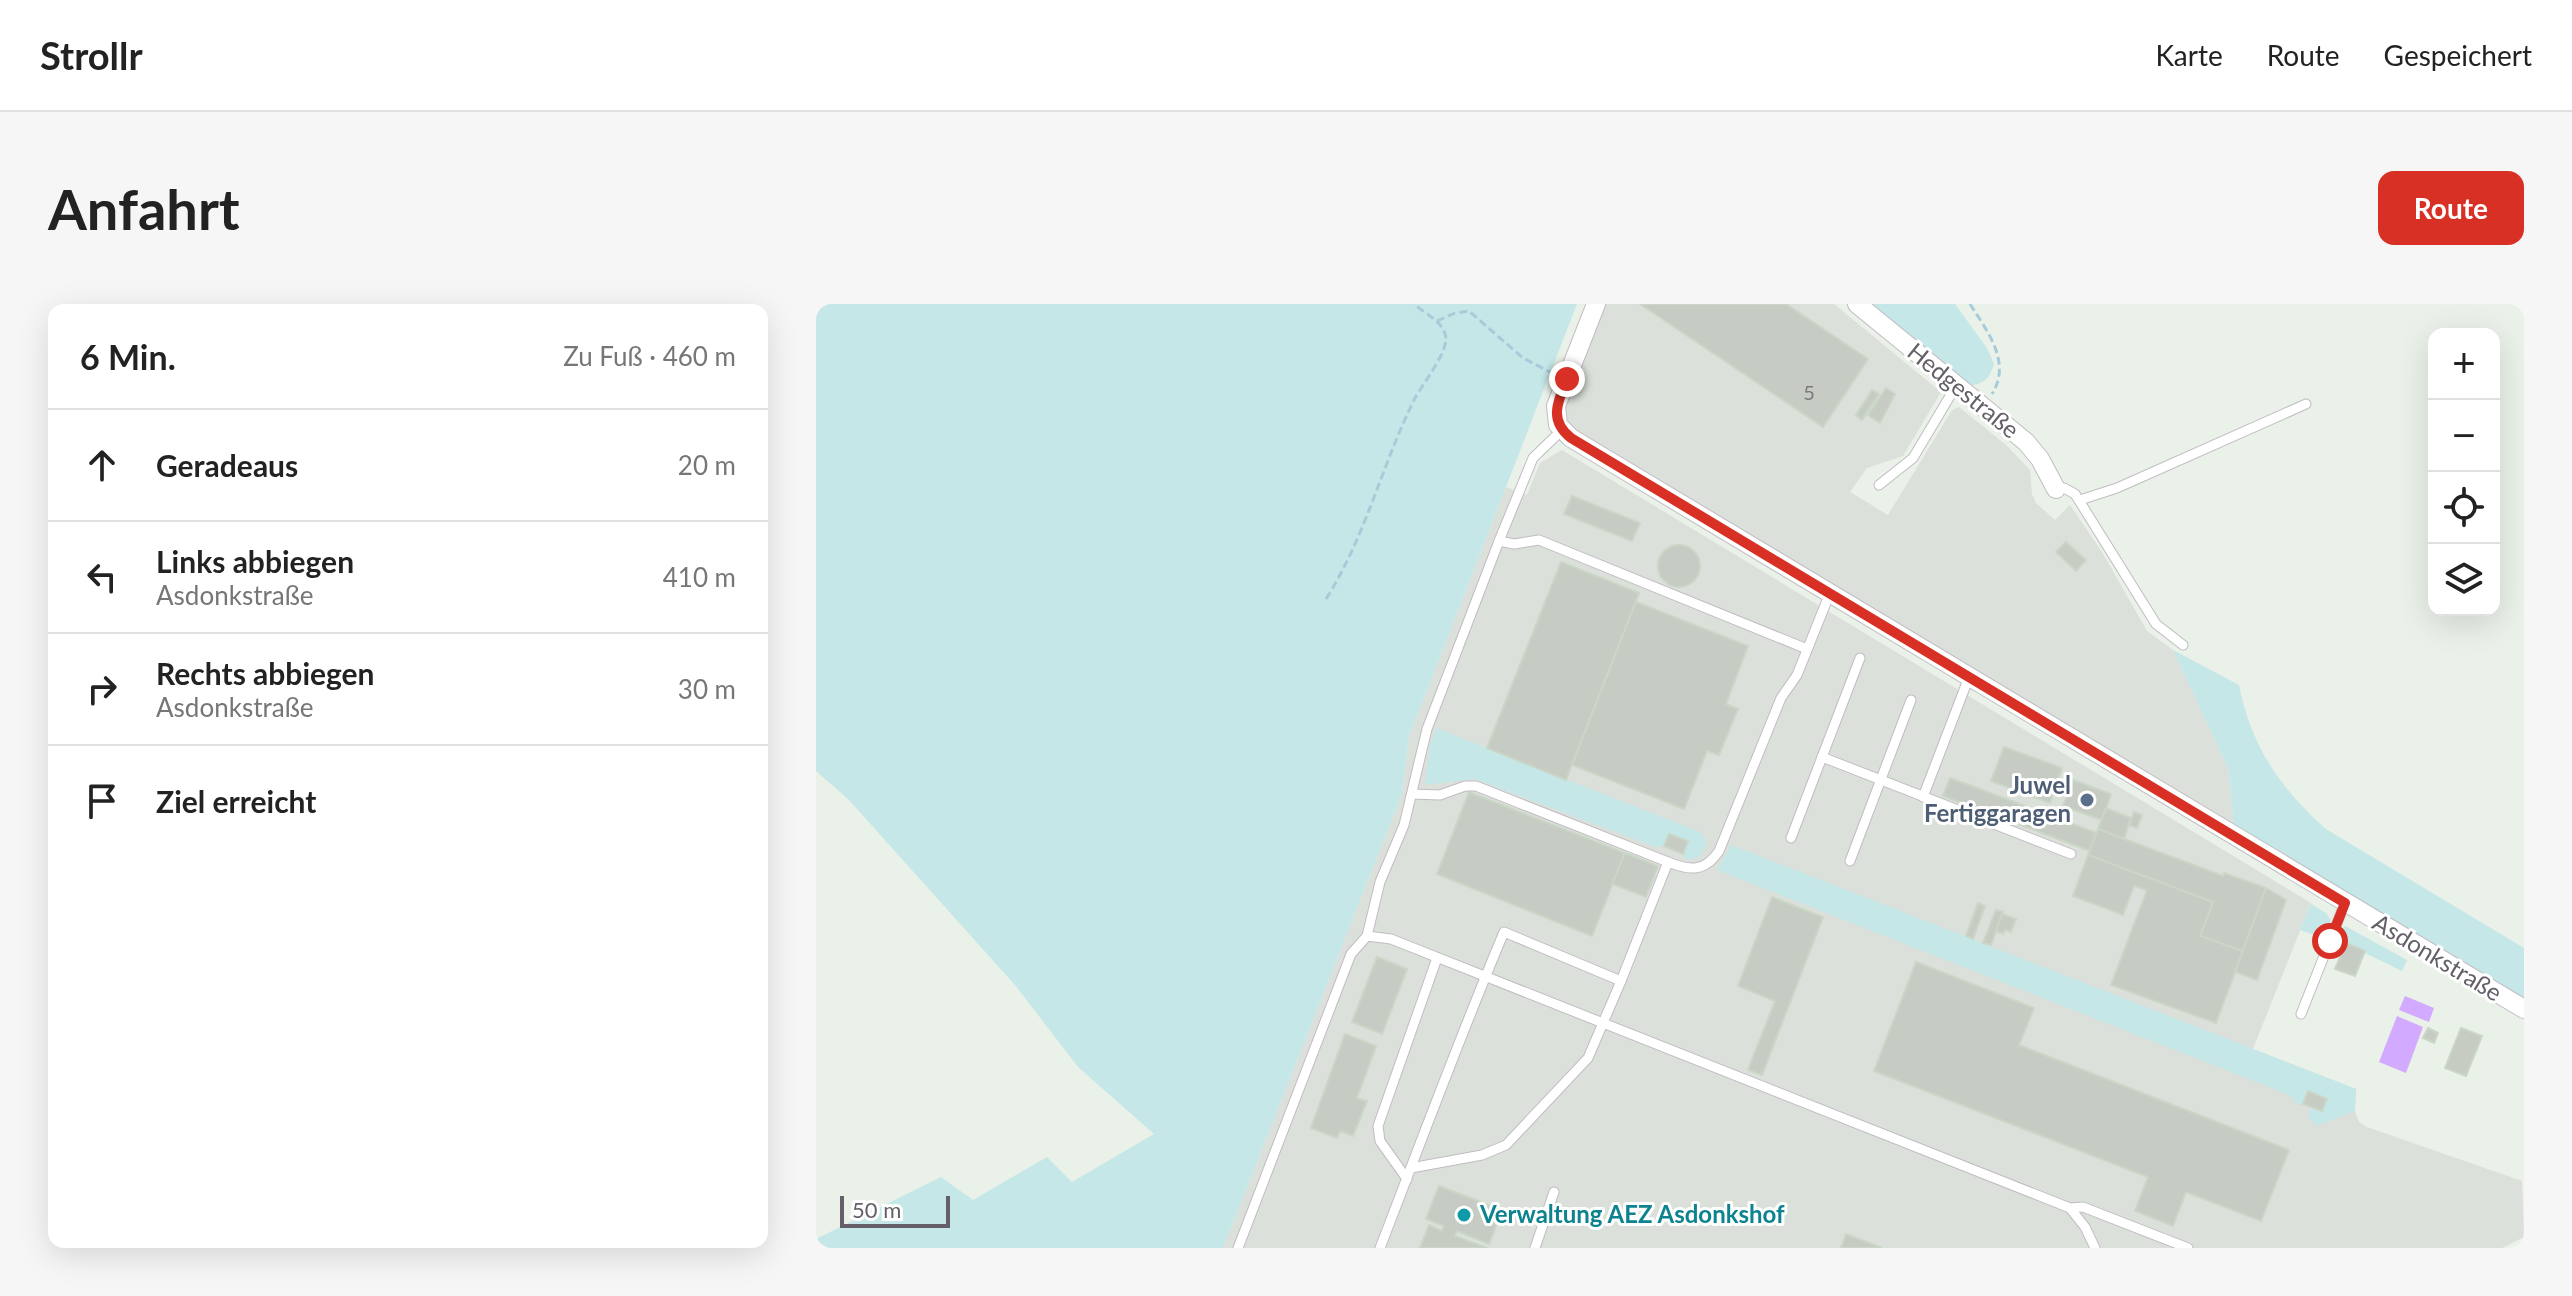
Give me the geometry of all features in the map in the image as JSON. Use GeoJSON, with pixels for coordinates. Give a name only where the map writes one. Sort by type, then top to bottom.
{"type":"FeatureCollection","features":[{"type":"Feature","properties":{"kind":"street"},"geometry":{"type":"LineString","coordinates":[[1562,430],[1556,412],[1596,304]]}},
{"type":"Feature","properties":{"kind":"street","name":"Hedgestraße"},"geometry":{"type":"LineString","coordinates":[[1857,304],[2026,442],[2040,459],[2056,489]]}},
{"type":"Feature","properties":{"kind":"street","name":"Asdonkstraße"},"geometry":{"type":"LineString","coordinates":[[1562,430],[2524,1009]]}},
{"type":"Feature","properties":{"kind":"lane"},"geometry":{"type":"LineString","coordinates":[[1879,485],[1913,458],[1956,386]]}},
{"type":"Feature","properties":{"kind":"lane"},"geometry":{"type":"LineString","coordinates":[[2080,500],[2117,488],[2306,404]]}},
{"type":"Feature","properties":{"kind":"lane"},"geometry":{"type":"LineString","coordinates":[[1238,1248],[1351,954],[1367,936],[1380,882],[1404,825],[1427,729],[1499,541],[1533,458],[1562,430]]}},
{"type":"Feature","properties":{"kind":"lane"},"geometry":{"type":"LineString","coordinates":[[2056,489],[2070,491],[2080,500],[2156,624],[2183,645]]}},
{"type":"Feature","properties":{"kind":"lane"},"geometry":{"type":"LineString","coordinates":[[1499,541],[1514,544],[1539,540],[1807,649]]}},
{"type":"Feature","properties":{"kind":"lane"},"geometry":{"type":"LineString","coordinates":[[1412,794],[1440,795],[1465,786],[1476,786],[1681,867],[1698,869],[1714,859],[1781,698],[1794,681],[1830,593]]}},
{"type":"Feature","properties":{"kind":"lane"},"geometry":{"type":"LineString","coordinates":[[1791,838],[1860,658]]}},
{"type":"Feature","properties":{"kind":"lane"},"geometry":{"type":"LineString","coordinates":[[1923,797],[1969,677]]}},
{"type":"Feature","properties":{"kind":"lane"},"geometry":{"type":"LineString","coordinates":[[1850,861],[1911,700]]}},
{"type":"Feature","properties":{"kind":"lane"},"geometry":{"type":"LineString","coordinates":[[1822,757],[2071,854]]}},
{"type":"Feature","properties":{"kind":"lane"},"geometry":{"type":"LineString","coordinates":[[1411,1168],[1482,1155],[1506,1145],[1580,1069],[1594,1047],[1668,862]]}},
{"type":"Feature","properties":{"kind":"lane"},"geometry":{"type":"LineString","coordinates":[[2301,1014],[2345,903]]}},
{"type":"Feature","properties":{"kind":"lane"},"geometry":{"type":"LineString","coordinates":[[1380,1248],[1504,932],[1621,981]]}},
{"type":"Feature","properties":{"kind":"lane"},"geometry":{"type":"LineString","coordinates":[[1367,936],[1391,939],[2070,1208],[2083,1207],[2188,1248]]}},
{"type":"Feature","properties":{"kind":"lane"},"geometry":{"type":"LineString","coordinates":[[1407,1179],[1380,1141],[1378,1126],[1437,958]]}},
{"type":"Feature","properties":{"kind":"lane"},"geometry":{"type":"LineString","coordinates":[[1535,1248],[1554,1192]]}},
{"type":"Feature","properties":{"kind":"lane"},"geometry":{"type":"LineString","coordinates":[[2070,1208],[2085,1227],[2095,1248]]}},
{"type":"Feature","properties":{"kind":"path"},"geometry":{"type":"LineString","coordinates":[[1326,599],[1368,516],[1415,398],[1444,349],[1446,340],[1437,321],[1414,304]]}},
{"type":"Feature","properties":{"kind":"path"},"geometry":{"type":"LineString","coordinates":[[1970,304],[1989,336],[2001,367],[1999,382],[1983,407]]}},
{"type":"Feature","properties":{"kind":"path"},"geometry":{"type":"LineString","coordinates":[[1437,321],[1469,311],[1523,358],[1567,379]]}},
{"type":"Feature","properties":{"kind":"shaded area"},"geometry":{"type":"Polygon","coordinates":[[[816,304],[1577,304],[1409,737],[1402,794],[1223,1248],[816,1248],[816,1239],[941,1177],[973,1200],[1047,1157],[1072,1182],[1154,1134],[1078,1067],[1015,985],[848,799],[816,771],[816,304]]]}},
{"type":"Feature","properties":{"kind":"shaded area"},"geometry":{"type":"Polygon","coordinates":[[[1604,304],[1834,304],[1941,392],[1903,456],[1867,468],[1850,492],[1888,515],[1952,410],[1959,407],[2006,445],[2030,470],[2036,503],[2055,520],[2070,505],[2102,552],[2147,631],[2173,650],[2228,768],[2234,826],[1574,429],[1565,417],[1565,407],[1604,304]]]}},
{"type":"Feature","properties":{"kind":"shaded area"},"geometry":{"type":"Polygon","coordinates":[[[1870,304],[1955,304],[1987,348],[1994,364],[1986,380],[1969,386],[1870,304]]]}},
{"type":"Feature","properties":{"kind":"shaded area"},"geometry":{"type":"Polygon","coordinates":[[[1562,450],[2311,903],[2253,1049],[2356,1089],[2355,1111],[2359,1122],[2367,1127],[2522,1181],[2524,1237],[2502,1248],[1223,1248],[1402,794],[1409,737],[1506,487],[1527,495],[1540,463],[1562,450]]]}},
{"type":"Feature","properties":{"kind":"shaded area"},"geometry":{"type":"Polygon","coordinates":[[[2173,650],[2239,685],[2251,727],[2270,764],[2281,782],[2326,829],[2524,948],[2524,1001],[2234,826],[2228,768],[2173,650]]]}},
{"type":"Feature","properties":{"kind":"shaded area"},"geometry":{"type":"Polygon","coordinates":[[[1436,728],[1700,832],[1706,841],[1704,849],[1697,857],[1685,859],[1683,854],[1687,841],[1669,834],[1664,846],[1656,847],[1475,779],[1425,785],[1430,745],[1436,728]]]}},
{"type":"Feature","properties":{"kind":"shaded area"},"geometry":{"type":"Polygon","coordinates":[[[1731,845],[2356,1089],[2355,1111],[2316,1126],[2308,1116],[2312,1107],[2322,1111],[2326,1098],[2308,1091],[2303,1104],[2299,1105],[2287,1094],[1717,870],[1731,845]]]}},
{"type":"Feature","properties":{"kind":"shaded area"},"geometry":{"type":"Polygon","coordinates":[[[2311,904],[2331,920],[2325,939],[2300,930],[2311,904]]]}},
{"type":"Feature","properties":{"kind":"shaded area"},"geometry":{"type":"Polygon","coordinates":[[[2345,926],[2407,960],[2402,971],[2336,939],[2345,926]]]}},
{"type":"Feature","properties":{"kind":"shaded area"},"geometry":{"type":"Polygon","coordinates":[[[2405,996],[2434,1008],[2429,1022],[2399,1010],[2405,996]]]}},
{"type":"Feature","properties":{"kind":"shaded area"},"geometry":{"type":"Polygon","coordinates":[[[2397,1016],[2423,1027],[2406,1073],[2379,1062],[2397,1016]]]}},
{"type":"Feature","properties":{"kind":"building"},"geometry":{"type":"Polygon","coordinates":[[[1640,304],[1786,304],[1868,359],[1823,427],[1640,304]]]}},
{"type":"Feature","properties":{"kind":"building"},"geometry":{"type":"Polygon","coordinates":[[[1886,388],[1895,394],[1880,423],[1868,415],[1886,388]]]}},
{"type":"Feature","properties":{"kind":"building"},"geometry":{"type":"Polygon","coordinates":[[[1872,390],[1879,394],[1862,420],[1856,415],[1872,390]]]}},
{"type":"Feature","properties":{"kind":"building"},"geometry":{"type":"Polygon","coordinates":[[[1572,496],[1640,523],[1632,541],[1564,514],[1572,496]]]}},
{"type":"Feature","properties":{"kind":"building"},"geometry":{"type":"Polygon","coordinates":[[[2066,542],[2086,560],[2076,571],[2056,552],[2066,542]]]}},
{"type":"Feature","properties":{"kind":"building"},"geometry":{"type":"Polygon","coordinates":[[[1679,545],[1694,551],[1700,566],[1694,581],[1679,587],[1664,581],[1658,566],[1664,551],[1679,545]]]}},
{"type":"Feature","properties":{"kind":"building"},"geometry":{"type":"Polygon","coordinates":[[[1561,562],[1639,593],[1566,780],[1487,748],[1561,562]]]}},
{"type":"Feature","properties":{"kind":"building"},"geometry":{"type":"Polygon","coordinates":[[[1636,602],[1748,646],[1726,704],[1738,709],[1719,755],[1707,751],[1684,809],[1572,765],[1636,602]]]}},
{"type":"Feature","properties":{"kind":"building"},"geometry":{"type":"Polygon","coordinates":[[[2004,747],[2062,768],[2050,803],[1991,781],[2004,747]]]}},
{"type":"Feature","properties":{"kind":"building"},"geometry":{"type":"Polygon","coordinates":[[[1950,778],[2097,833],[2090,851],[1943,796],[1950,778]]]}},
{"type":"Feature","properties":{"kind":"building"},"geometry":{"type":"Polygon","coordinates":[[[2073,780],[2111,794],[2102,820],[2063,806],[2073,780]]]}},
{"type":"Feature","properties":{"kind":"building"},"geometry":{"type":"Polygon","coordinates":[[[1469,792],[1625,853],[1592,936],[1437,874],[1469,792]]]}},
{"type":"Feature","properties":{"kind":"building"},"geometry":{"type":"Polygon","coordinates":[[[2106,808],[2131,818],[2124,839],[2098,829],[2106,808]]]}},
{"type":"Feature","properties":{"kind":"building"},"geometry":{"type":"Polygon","coordinates":[[[2134,812],[2142,815],[2137,828],[2129,825],[2134,812]]]}},
{"type":"Feature","properties":{"kind":"building"},"geometry":{"type":"Polygon","coordinates":[[[2098,829],[2223,876],[2224,873],[2266,888],[2243,951],[2200,936],[2213,902],[2088,855],[2098,829]]]}},
{"type":"Feature","properties":{"kind":"building"},"geometry":{"type":"Polygon","coordinates":[[[1669,834],[1688,841],[1683,854],[1664,846],[1669,834]]]}},
{"type":"Feature","properties":{"kind":"building"},"geometry":{"type":"Polygon","coordinates":[[[1625,853],[1658,866],[1646,897],[1612,884],[1625,853]]]}},
{"type":"Feature","properties":{"kind":"building"},"geometry":{"type":"Polygon","coordinates":[[[2088,855],[2213,902],[2200,936],[2243,951],[2216,1023],[2111,985],[2147,890],[2134,886],[2123,915],[2073,896],[2088,855]]]}},
{"type":"Feature","properties":{"kind":"building"},"geometry":{"type":"Polygon","coordinates":[[[2266,888],[2286,900],[2257,980],[2235,972],[2266,888]]]}},
{"type":"Feature","properties":{"kind":"building"},"geometry":{"type":"Polygon","coordinates":[[[1772,897],[1823,917],[1762,1075],[1748,1070],[1775,1001],[1738,986],[1772,897]]]}},
{"type":"Feature","properties":{"kind":"building"},"geometry":{"type":"Polygon","coordinates":[[[1978,903],[1985,906],[1973,939],[1966,936],[1978,903]]]}},
{"type":"Feature","properties":{"kind":"building"},"geometry":{"type":"Polygon","coordinates":[[[1996,910],[2003,912],[1991,945],[1983,943],[1996,910]]]}},
{"type":"Feature","properties":{"kind":"building"},"geometry":{"type":"Polygon","coordinates":[[[2002,914],[2016,919],[2011,932],[2005,930],[2003,934],[1996,931],[2002,914]]]}},
{"type":"Feature","properties":{"kind":"building"},"geometry":{"type":"Polygon","coordinates":[[[2346,943],[2365,951],[2355,976],[2335,969],[2346,943]]]}},
{"type":"Feature","properties":{"kind":"building"},"geometry":{"type":"Polygon","coordinates":[[[1377,957],[1407,969],[1382,1034],[1352,1022],[1377,957]]]}},
{"type":"Feature","properties":{"kind":"building"},"geometry":{"type":"Polygon","coordinates":[[[1916,962],[2034,1008],[2019,1045],[2289,1150],[2261,1221],[2186,1192],[2173,1226],[2135,1211],[2148,1177],[1874,1071],[1916,962]]]}},
{"type":"Feature","properties":{"kind":"building"},"geometry":{"type":"Polygon","coordinates":[[[2428,1028],[2438,1033],[2434,1043],[2423,1038],[2428,1028]]]}},
{"type":"Feature","properties":{"kind":"building"},"geometry":{"type":"Polygon","coordinates":[[[2461,1028],[2482,1036],[2466,1076],[2445,1068],[2461,1028]]]}},
{"type":"Feature","properties":{"kind":"building"},"geometry":{"type":"Polygon","coordinates":[[[1345,1034],[1376,1046],[1357,1098],[1367,1101],[1353,1136],[1340,1131],[1337,1138],[1311,1128],[1345,1034]]]}},
{"type":"Feature","properties":{"kind":"building"},"geometry":{"type":"Polygon","coordinates":[[[2308,1091],[2327,1099],[2322,1111],[2303,1104],[2308,1091]]]}},
{"type":"Feature","properties":{"kind":"building","name":"Verwaltung AEZ Asdonkshof"},"geometry":{"type":"Polygon","coordinates":[[[1439,1186],[1502,1210],[1489,1244],[1457,1231],[1455,1236],[1487,1248],[1420,1248],[1429,1225],[1442,1231],[1444,1226],[1426,1219],[1439,1186]]]}},
{"type":"Feature","properties":{"kind":"building"},"geometry":{"type":"Polygon","coordinates":[[[1846,1234],[1882,1248],[1841,1248],[1846,1234]]]}},
{"type":"Feature","properties":{"kind":"place","name":"Juwel Fertiggaragen"},"geometry":{"type":"Point","coordinates":[2087,800]}},
{"type":"Feature","properties":{"kind":"place","name":"Verwaltung AEZ Asdonkshof"},"geometry":{"type":"Point","coordinates":[1464,1215]}},
{"type":"Feature","properties":{"kind":"route"},"geometry":{"type":"LineString","coordinates":[[1567,379],[1556,406],[1556,419],[1571,438],[2345,903],[2330,941]]}}]}
